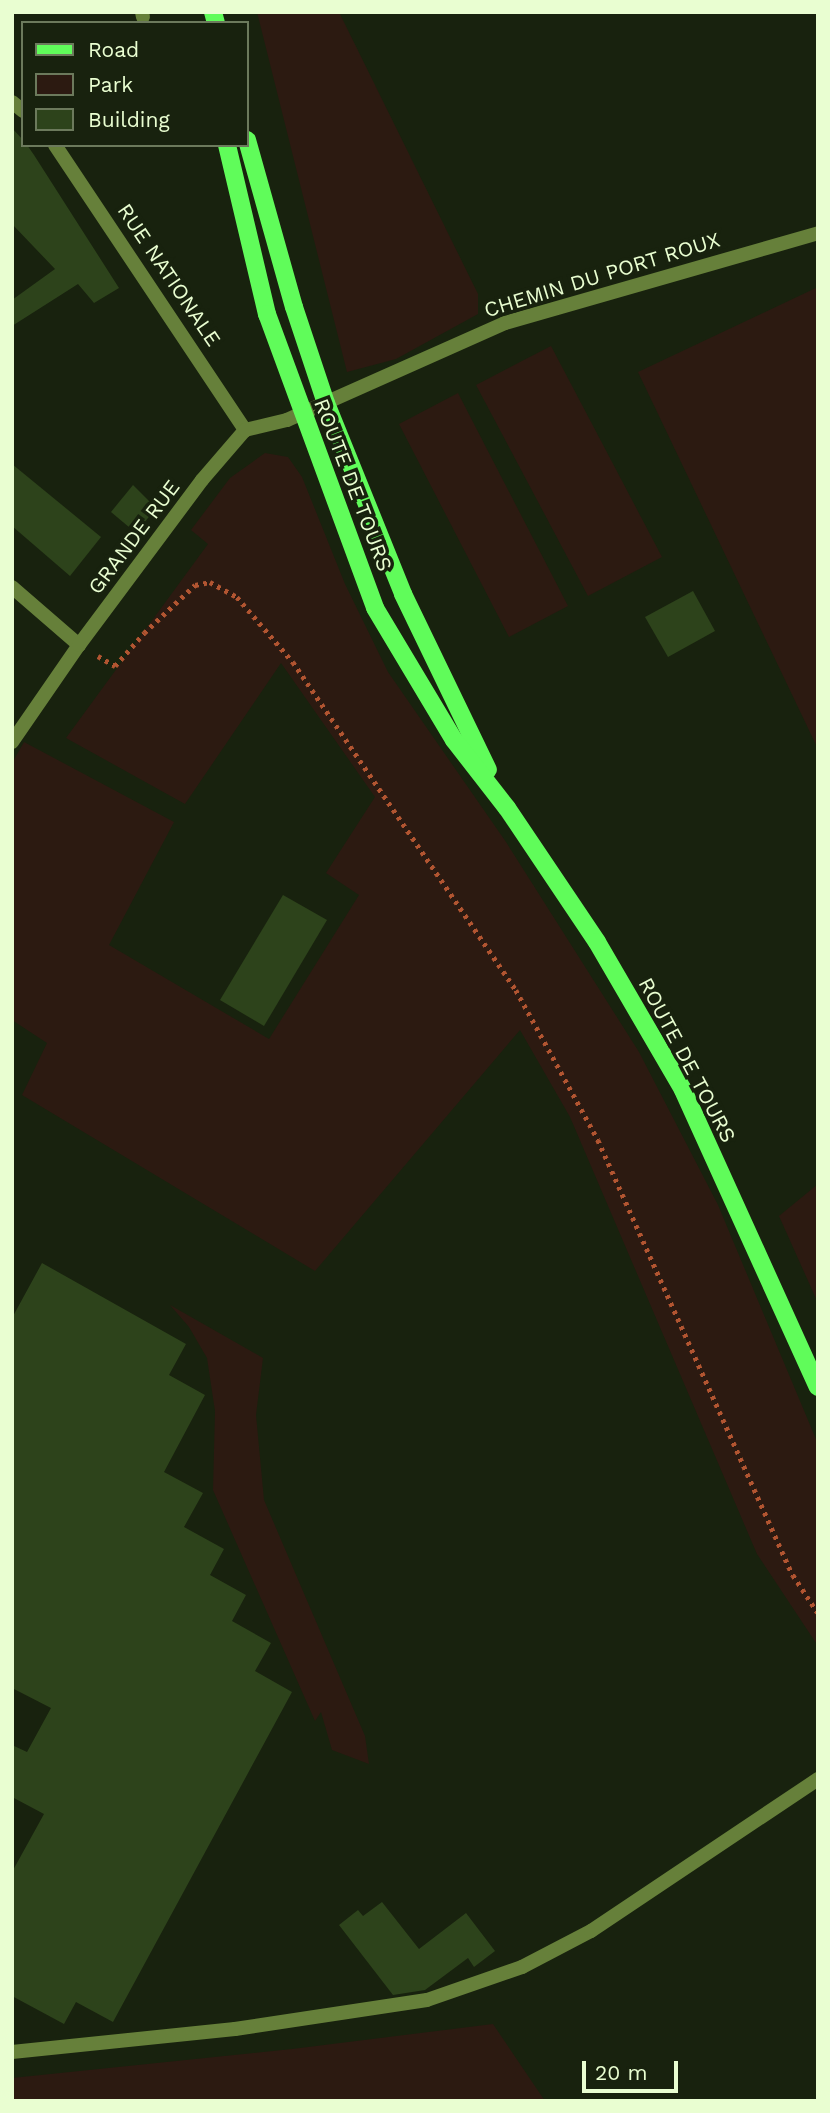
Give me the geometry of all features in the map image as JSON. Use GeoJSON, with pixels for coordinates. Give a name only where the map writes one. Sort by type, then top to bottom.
{"type":"FeatureCollection","features":[{"type":"Feature","properties":{"kind":"main road","name":"ROUTE DE TOURS"},"geometry":{"type":"LineString","coordinates":[[248,144],[294,307],[326,402],[403,594],[507,808]]}},
{"type":"Feature","properties":{"kind":"main road","name":"ROUTE DE TOURS"},"geometry":{"type":"LineString","coordinates":[[227,147],[267,314],[375,608],[454,740],[507,808],[597,942],[683,1090],[818,1387]]}},
{"type":"Feature","properties":{"kind":"street","name":"RUE NATIONALE"},"geometry":{"type":"LineString","coordinates":[[56,147],[245,430]]}},
{"type":"Feature","properties":{"kind":"street","name":"CHEMIN DU PORT ROUX"},"geometry":{"type":"LineString","coordinates":[[326,402],[505,323],[818,233]]}},
{"type":"Feature","properties":{"kind":"street"},"geometry":{"type":"LineString","coordinates":[[245,430],[302,414],[326,402]]}},
{"type":"Feature","properties":{"kind":"street","name":"GRANDE RUE"},"geometry":{"type":"LineString","coordinates":[[12,742],[79,645],[202,480],[245,430]]}},
{"type":"Feature","properties":{"kind":"street"},"geometry":{"type":"LineString","coordinates":[[12,587],[79,645]]}},
{"type":"Feature","properties":{"kind":"street"},"geometry":{"type":"LineString","coordinates":[[12,2052],[235,2029],[427,2000],[522,1967],[590,1931],[818,1779]]}},
{"type":"Feature","properties":{"kind":"path"},"geometry":{"type":"LineString","coordinates":[[79,645],[115,666],[144,633],[195,585],[210,582],[237,597],[293,662],[516,990],[598,1140],[793,1575],[818,1613]]}},
{"type":"Feature","properties":{"kind":"green space"},"geometry":{"type":"Polygon","coordinates":[[[257,12],[339,12],[478,294],[478,314],[396,359],[347,372],[257,12]]]}},
{"type":"Feature","properties":{"kind":"green space"},"geometry":{"type":"Polygon","coordinates":[[[818,287],[818,749],[638,372],[818,287]]]}},
{"type":"Feature","properties":{"kind":"green space"},"geometry":{"type":"Polygon","coordinates":[[[551,346],[662,557],[588,596],[476,385],[551,346]]]}},
{"type":"Feature","properties":{"kind":"green space"},"geometry":{"type":"Polygon","coordinates":[[[458,393],[568,606],[509,637],[399,424],[458,393]]]}},
{"type":"Feature","properties":{"kind":"green space"},"geometry":{"type":"Polygon","coordinates":[[[265,453],[288,457],[302,477],[345,584],[388,672],[506,842],[639,1052],[718,1205],[818,1444],[818,1646],[757,1554],[570,1117],[520,1030],[315,1271],[22,1095],[47,1043],[12,1020],[12,763],[24,742],[174,822],[109,945],[269,1039],[359,895],[326,873],[375,797],[281,663],[185,804],[66,738],[208,544],[191,530],[230,478],[265,453]]]}},
{"type":"Feature","properties":{"kind":"green space"},"geometry":{"type":"Polygon","coordinates":[[[818,1184],[818,1303],[779,1216],[818,1184]]]}},
{"type":"Feature","properties":{"kind":"green space"},"geometry":{"type":"Polygon","coordinates":[[[170,1305],[263,1358],[256,1415],[264,1500],[365,1736],[369,1764],[332,1750],[321,1712],[315,1721],[213,1490],[215,1411],[207,1358],[189,1327],[170,1305]]]}},
{"type":"Feature","properties":{"kind":"green space"},"geometry":{"type":"Polygon","coordinates":[[[493,2024],[545,2101],[12,2101],[12,2078],[292,2049],[493,2024]]]}},
{"type":"Feature","properties":{"kind":"building"},"geometry":{"type":"Polygon","coordinates":[[[12,128],[21,138],[21,147],[28,147],[34,155],[119,288],[94,303],[78,284],[12,326],[12,300],[55,269],[12,224],[12,128]]]}},
{"type":"Feature","properties":{"kind":"building"},"geometry":{"type":"Polygon","coordinates":[[[12,464],[101,537],[70,576],[12,526],[12,464]]]}},
{"type":"Feature","properties":{"kind":"building"},"geometry":{"type":"Polygon","coordinates":[[[133,485],[156,508],[136,533],[111,512],[133,485]]]}},
{"type":"Feature","properties":{"kind":"building"},"geometry":{"type":"Polygon","coordinates":[[[693,591],[715,631],[668,657],[645,617],[693,591]]]}},
{"type":"Feature","properties":{"kind":"building"},"geometry":{"type":"Polygon","coordinates":[[[283,895],[327,920],[264,1026],[220,1000],[283,895]]]}},
{"type":"Feature","properties":{"kind":"building"},"geometry":{"type":"Polygon","coordinates":[[[42,1263],[186,1344],[169,1375],[205,1395],[164,1472],[203,1493],[184,1527],[224,1549],[210,1575],[246,1595],[232,1621],[271,1643],[255,1671],[292,1692],[113,2022],[76,2002],[64,2024],[12,1996],[12,1872],[44,1814],[12,1797],[12,1745],[27,1752],[51,1708],[12,1688],[12,1318],[42,1263]]]}},
{"type":"Feature","properties":{"kind":"building"},"geometry":{"type":"Polygon","coordinates":[[[382,1902],[419,1949],[466,1913],[495,1951],[474,1967],[468,1958],[425,1990],[393,1995],[339,1925],[358,1910],[363,1916],[382,1902]]]}}]}
